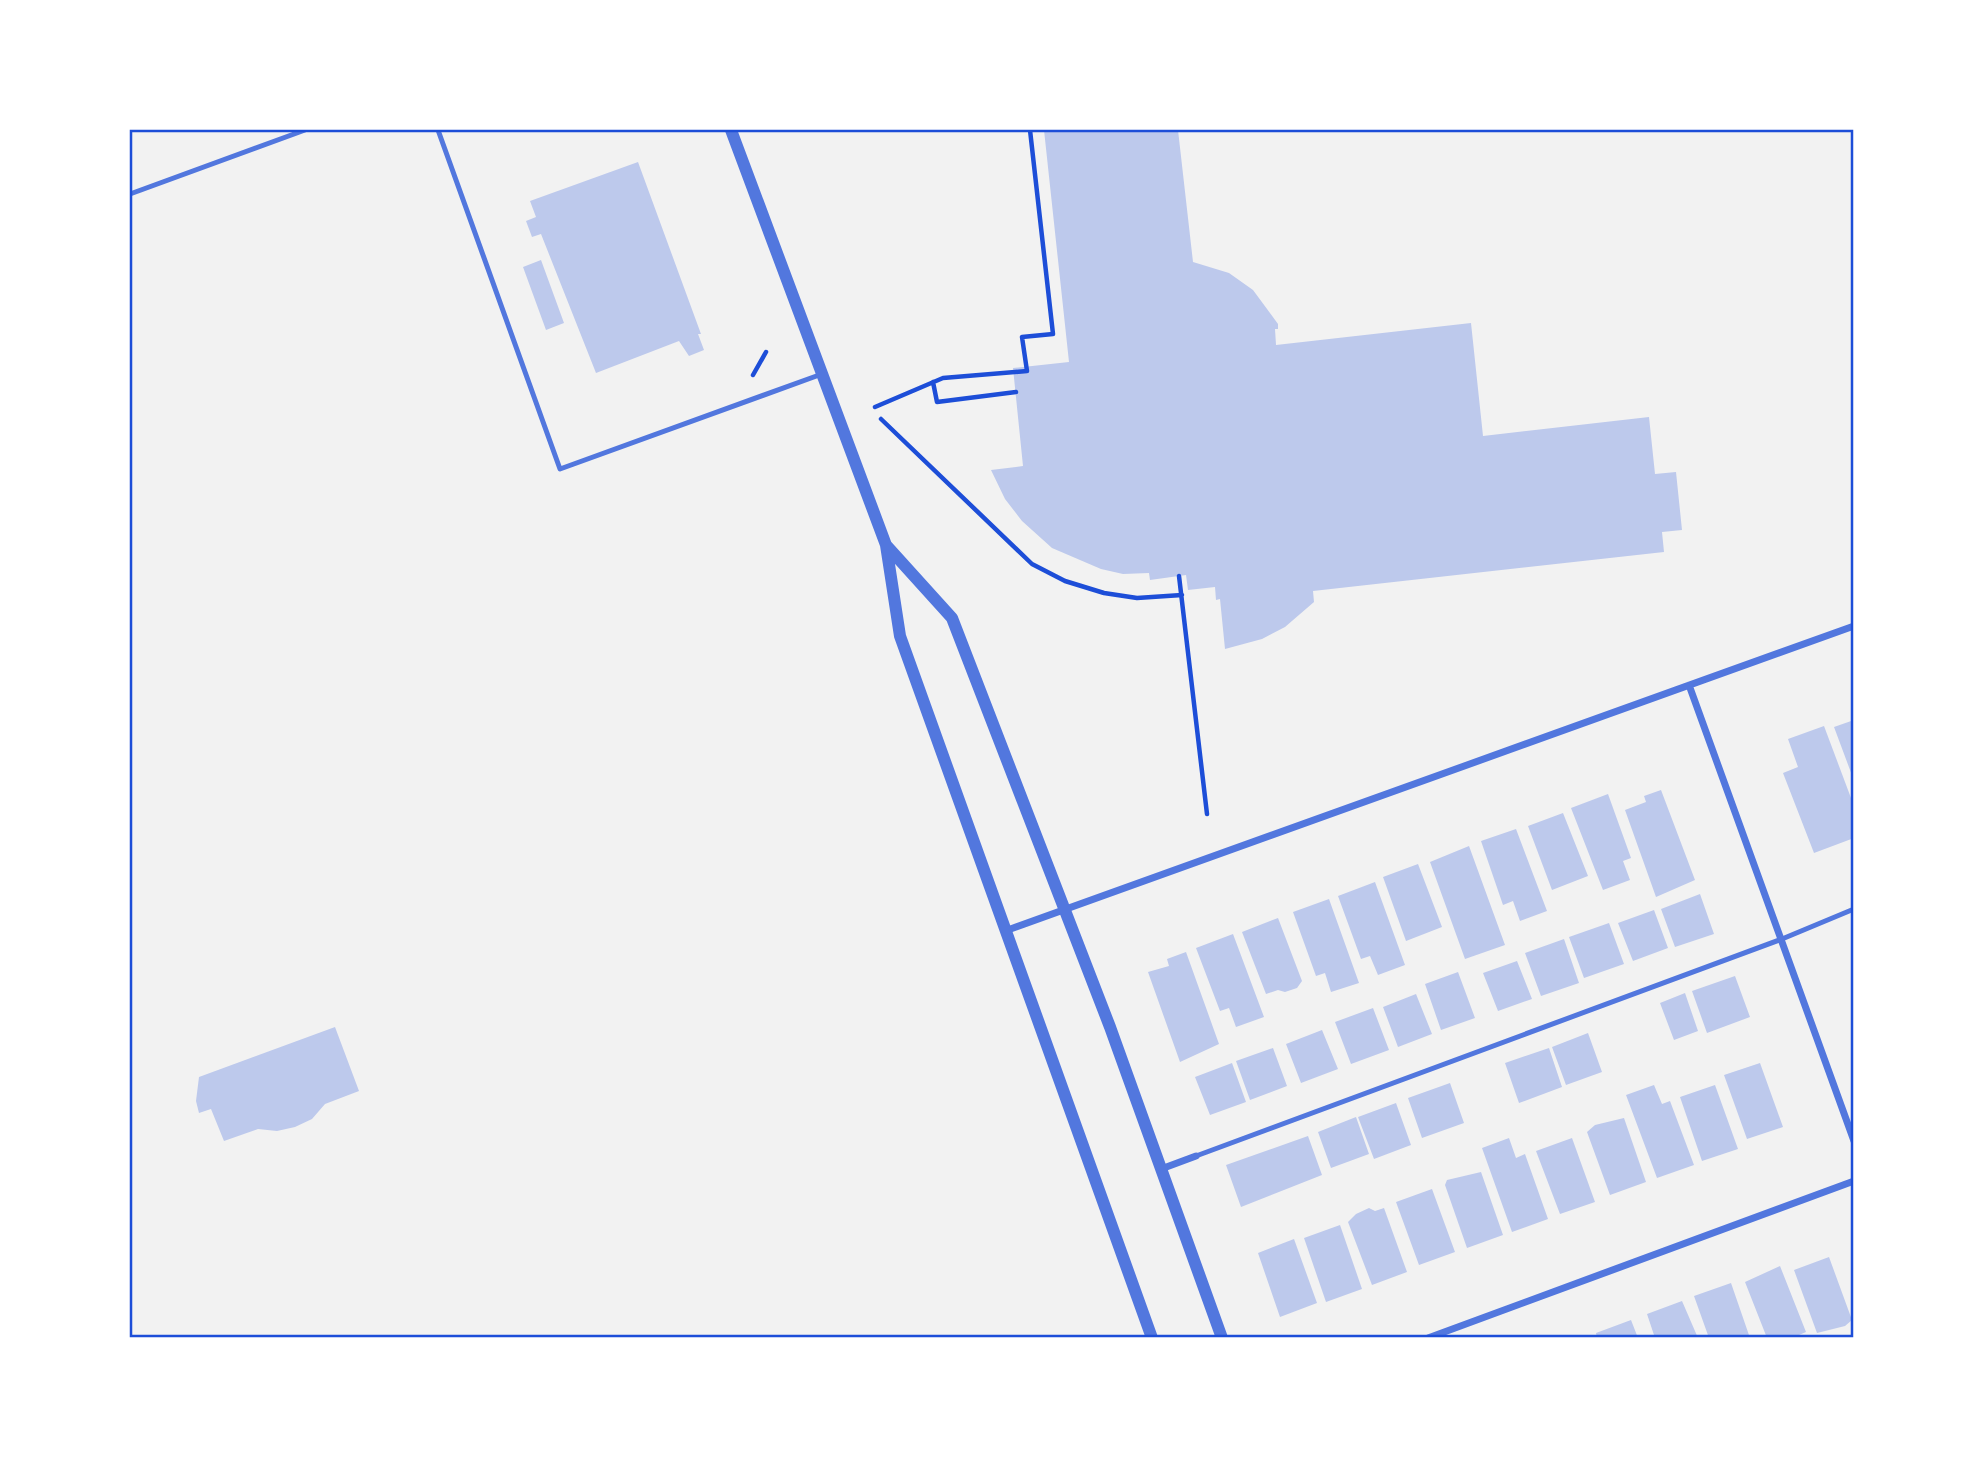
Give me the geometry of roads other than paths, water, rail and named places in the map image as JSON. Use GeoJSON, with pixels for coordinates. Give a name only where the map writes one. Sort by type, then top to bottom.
{"type":"FeatureCollection","features":[{"type":"Feature","properties":{"kind":"street"},"geometry":{"type":"LineString","coordinates":[[731,130],[886,545],[900,636],[1153,1338]]}},
{"type":"Feature","properties":{"kind":"street"},"geometry":{"type":"LineString","coordinates":[[886,545],[951,618],[1064,909],[1222,1338]]}},
{"type":"Feature","properties":{"kind":"street"},"geometry":{"type":"LineString","coordinates":[[1005,931],[1853,626]]}},
{"type":"Feature","properties":{"kind":"street"},"geometry":{"type":"LineString","coordinates":[[1689,684],[1853,1141]]}},
{"type":"Feature","properties":{"kind":"street"},"geometry":{"type":"LineString","coordinates":[[1160,1170],[1196,1156]]}},
{"type":"Feature","properties":{"kind":"street"},"geometry":{"type":"LineString","coordinates":[[1427,1338],[1853,1181]]}},
{"type":"Feature","properties":{"kind":"lane"},"geometry":{"type":"LineString","coordinates":[[130,194],[305,130]]}},
{"type":"Feature","properties":{"kind":"lane"},"geometry":{"type":"LineString","coordinates":[[438,130],[560,469],[822,374]]}},
{"type":"Feature","properties":{"kind":"lane"},"geometry":{"type":"LineString","coordinates":[[1196,1156],[1782,939],[1853,909]]}}]}
